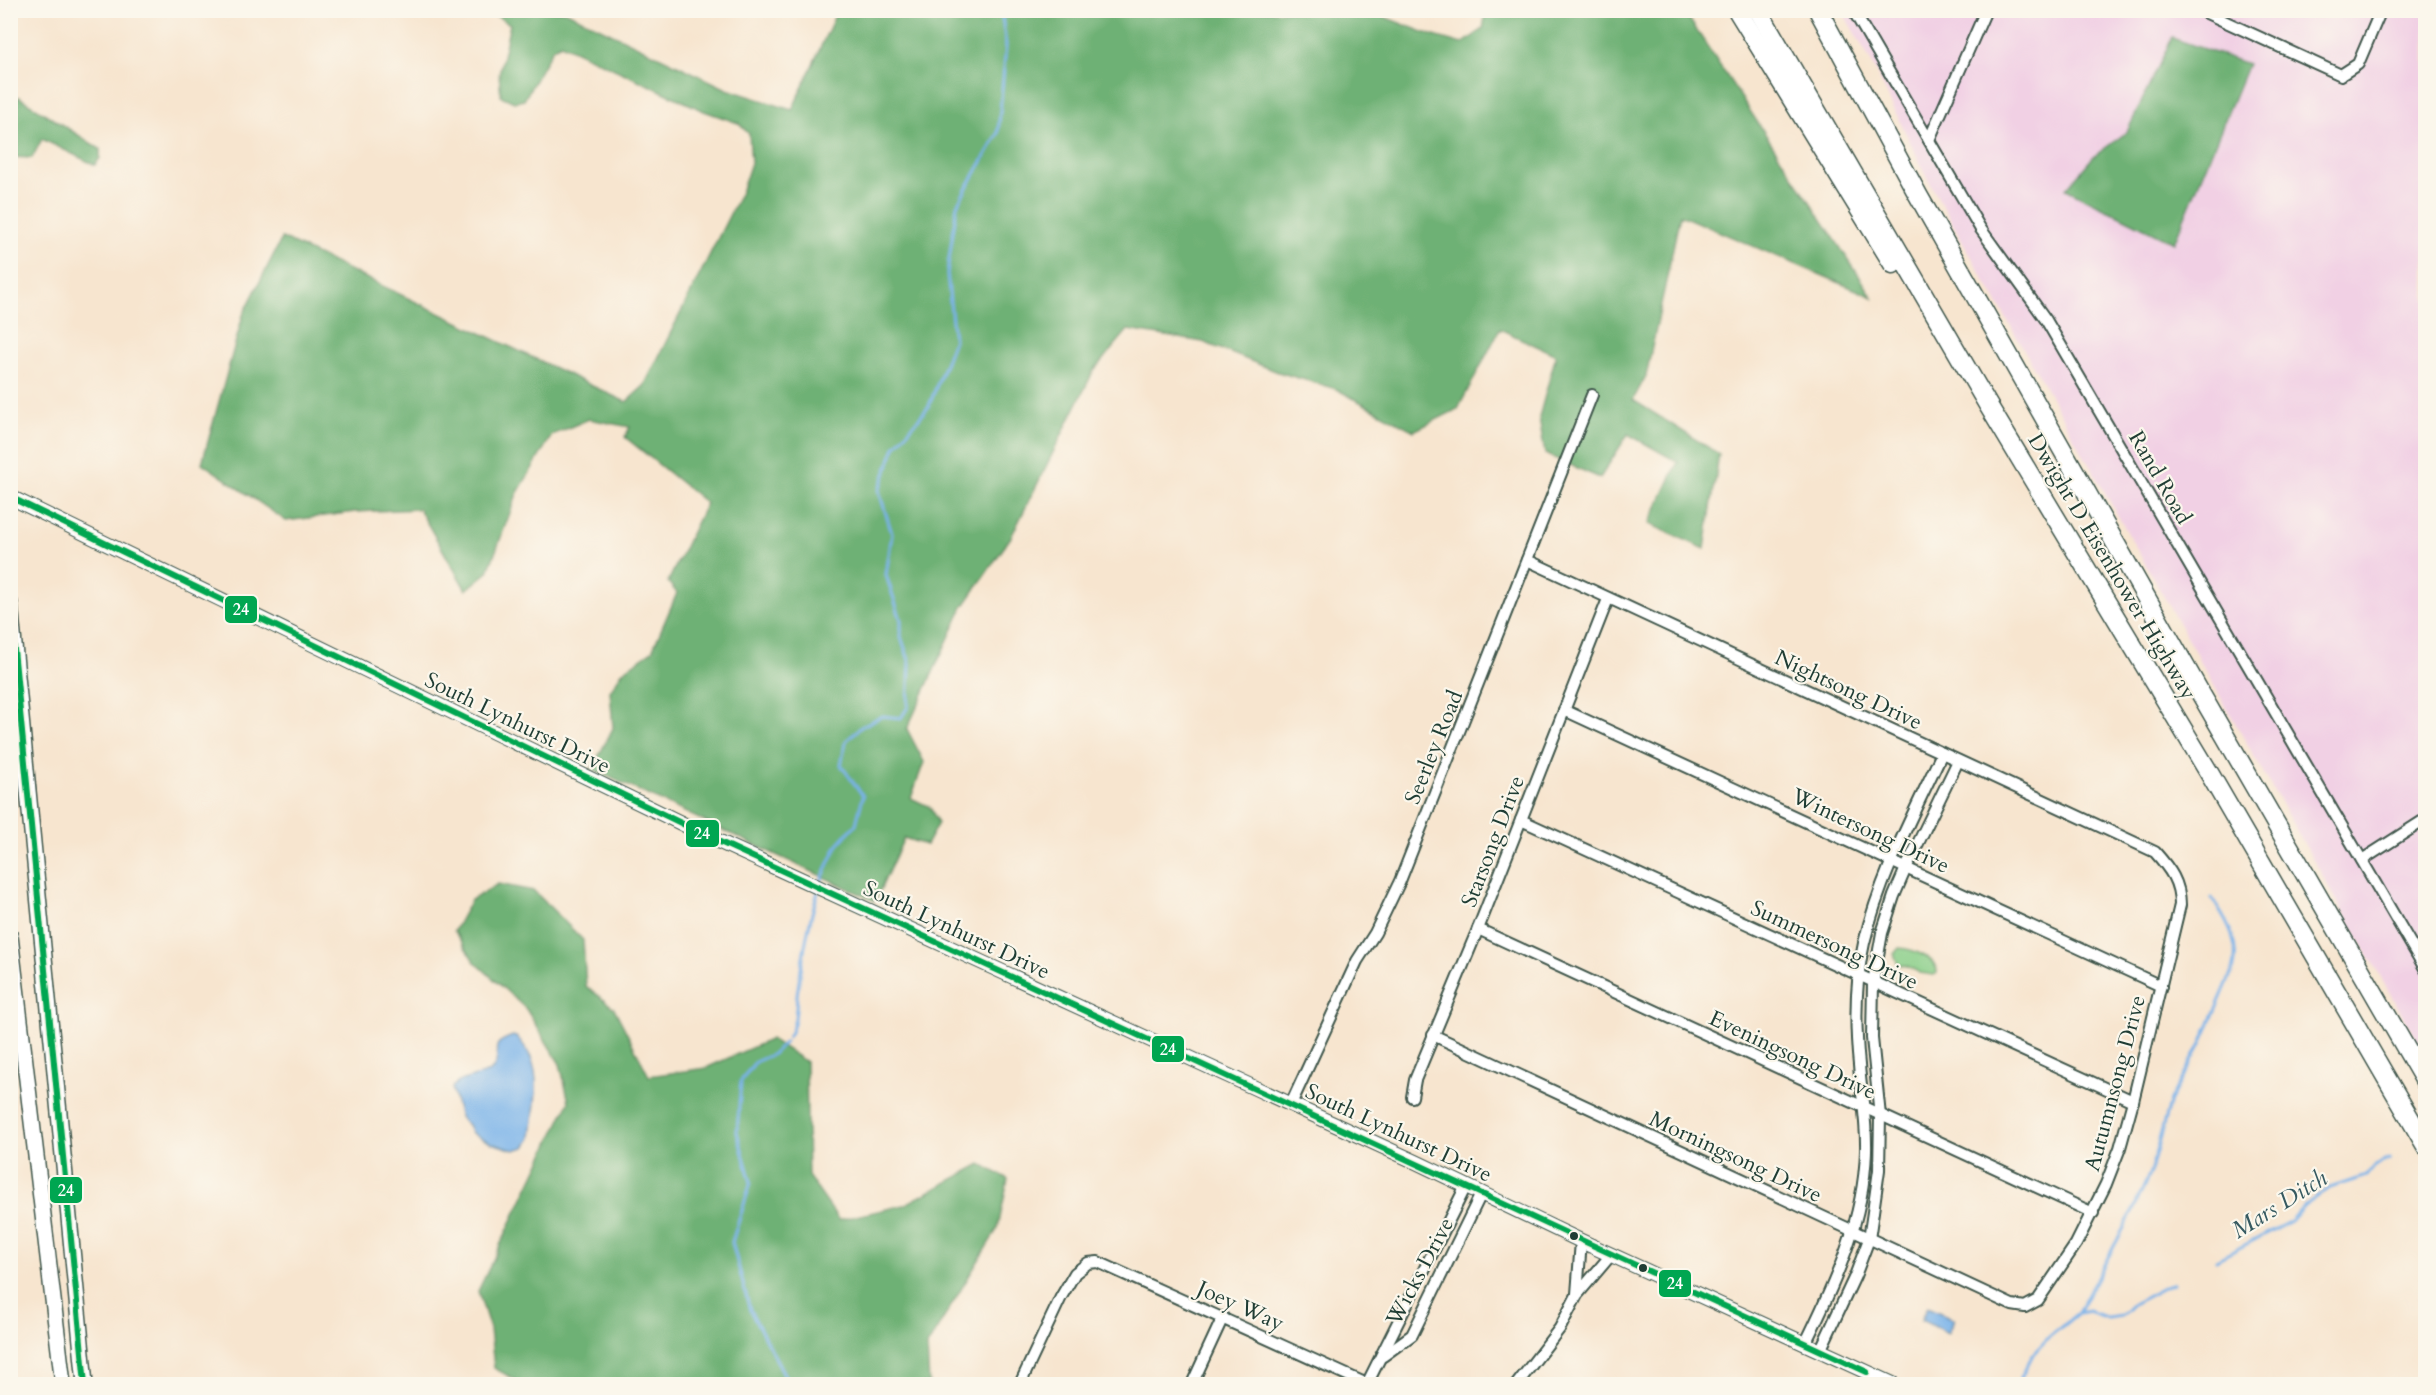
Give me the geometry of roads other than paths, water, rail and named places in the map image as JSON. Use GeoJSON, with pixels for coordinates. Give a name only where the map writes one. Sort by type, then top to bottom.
{"type":"FeatureCollection","features":[{"type":"Feature","properties":{"kind":"highway"},"geometry":{"type":"LineString","coordinates":[[1737,10],[1877,240],[1988,405]]}},
{"type":"Feature","properties":{"kind":"highway","name":"Dwight D Eisenhower Highway"},"geometry":{"type":"LineString","coordinates":[[1758,10],[1988,405],[2208,771],[2426,1146]]}},
{"type":"Feature","properties":{"kind":"highway","name":"Dwight D Eisenhower Highway"},"geometry":{"type":"LineString","coordinates":[[1818,10],[1918,195],[2202,696],[2426,1083]]}},
{"type":"Feature","properties":{"kind":"main road","name":"South Lynhurst Drive"},"geometry":{"type":"LineString","coordinates":[[10,497],[463,719],[807,883],[1291,1104],[1611,1256],[1820,1351],[1865,1378],[1893,1384]]}},
{"type":"Feature","properties":{"kind":"main road"},"geometry":{"type":"LineString","coordinates":[[10,603],[85,1384]]}},
{"type":"Feature","properties":{"kind":"main road"},"geometry":{"type":"LineString","coordinates":[[10,936],[63,1384]]}},
{"type":"Feature","properties":{"kind":"street","name":"Rand Road"},"geometry":{"type":"LineString","coordinates":[[1853,10],[1996,254],[2046,320],[2426,970]]}},
{"type":"Feature","properties":{"kind":"street"},"geometry":{"type":"LineString","coordinates":[[1929,140],[1986,10]]}},
{"type":"Feature","properties":{"kind":"street"},"geometry":{"type":"LineString","coordinates":[[2200,10],[2341,75],[2358,64],[2381,10]]}},
{"type":"Feature","properties":{"kind":"street","name":"Seerley Road"},"geometry":{"type":"LineString","coordinates":[[1291,1104],[1357,962],[1375,933],[1400,881],[1592,396]]}},
{"type":"Feature","properties":{"kind":"street","name":"Nightsong Drive"},"geometry":{"type":"LineString","coordinates":[[1527,561],[2155,852]]}},
{"type":"Feature","properties":{"kind":"street","name":"Starsong Drive"},"geometry":{"type":"LineString","coordinates":[[1412,1097],[1415,1080],[1478,929],[1608,599]]}},
{"type":"Feature","properties":{"kind":"street","name":"Wintersong Drive"},"geometry":{"type":"LineString","coordinates":[[1564,710],[2161,986]]}},
{"type":"Feature","properties":{"kind":"street"},"geometry":{"type":"LineString","coordinates":[[1805,1344],[1833,1288],[1853,1232],[1862,1196],[1865,1163],[1865,1108],[1856,1021],[1864,943],[1891,861],[1942,753]]}},
{"type":"Feature","properties":{"kind":"street"},"geometry":{"type":"LineString","coordinates":[[1820,1351],[1855,1276],[1869,1239],[1879,1170],[1880,1116],[1873,1048],[1873,983],[1882,933],[1906,868],[1958,761]]}},
{"type":"Feature","properties":{"kind":"street"},"geometry":{"type":"LineString","coordinates":[[2362,861],[2426,819]]}},
{"type":"Feature","properties":{"kind":"street","name":"Summersong Drive"},"geometry":{"type":"LineString","coordinates":[[1521,820],[2133,1101]]}},
{"type":"Feature","properties":{"kind":"street","name":"Autumnsong Drive"},"geometry":{"type":"LineString","coordinates":[[2025,1307],[2038,1300],[2049,1287],[2093,1213],[2114,1165],[2133,1101],[2180,905],[2180,891],[2175,877],[2155,852]]}},
{"type":"Feature","properties":{"kind":"street","name":"Eveningsong Drive"},"geometry":{"type":"LineString","coordinates":[[1478,929],[2093,1213]]}},
{"type":"Feature","properties":{"kind":"street","name":"Morningsong Drive"},"geometry":{"type":"LineString","coordinates":[[1433,1035],[1853,1232],[2012,1305],[2025,1307]]}},
{"type":"Feature","properties":{"kind":"street","name":"Wicks Drive"},"geometry":{"type":"LineString","coordinates":[[1367,1384],[1466,1186]]}},
{"type":"Feature","properties":{"kind":"street","name":"Wicks Drive"},"geometry":{"type":"LineString","coordinates":[[1381,1358],[1412,1335],[1482,1194]]}},
{"type":"Feature","properties":{"kind":"street"},"geometry":{"type":"LineString","coordinates":[[1577,1294],[1581,1241]]}},
{"type":"Feature","properties":{"kind":"street"},"geometry":{"type":"LineString","coordinates":[[1518,1384],[1560,1328],[1577,1294],[1611,1256]]}},
{"type":"Feature","properties":{"kind":"street","name":"Joey Way"},"geometry":{"type":"LineString","coordinates":[[1020,1384],[1061,1297],[1075,1273],[1088,1263],[1098,1262],[1224,1317],[1367,1384]]}},
{"type":"Feature","properties":{"kind":"street"},"geometry":{"type":"LineString","coordinates":[[1192,1384],[1224,1317]]}},
{"type":"Feature","properties":{"kind":"water"},"geometry":{"type":"Polygon","coordinates":[[[513,1036],[526,1049],[535,1070],[536,1081],[531,1138],[525,1147],[514,1150],[491,1143],[472,1133],[460,1117],[452,1088],[461,1081],[491,1071],[497,1057],[497,1046],[513,1036]]]}},
{"type":"Feature","properties":{"kind":"water"},"geometry":{"type":"Polygon","coordinates":[[[1927,1307],[1954,1319],[1948,1333],[1921,1320],[1927,1307]]]}},
{"type":"Feature","properties":{"kind":"waterway"},"geometry":{"type":"LineString","coordinates":[[820,883],[838,844],[856,824],[863,796],[841,765],[846,741],[861,727],[882,716],[901,718],[908,707],[910,663],[901,637],[901,620],[886,575],[892,534],[879,491],[895,447],[929,406],[954,340],[947,273],[957,205],[998,134],[1006,45],[1001,10]]}},
{"type":"Feature","properties":{"kind":"waterway"},"geometry":{"type":"LineString","coordinates":[[788,1037],[795,1020],[804,952],[818,892]]}},
{"type":"Feature","properties":{"kind":"waterway"},"geometry":{"type":"LineString","coordinates":[[2078,1313],[2133,1211],[2151,1170],[2170,1100],[2202,1042],[2234,967],[2233,939],[2212,898]]}},
{"type":"Feature","properties":{"kind":"waterway"},"geometry":{"type":"LineString","coordinates":[[785,1042],[773,1054],[755,1062],[741,1081],[737,1132],[751,1182],[732,1242],[750,1310],[785,1376],[793,1384]]}},
{"type":"Feature","properties":{"kind":"waterway","name":"Mars Ditch"},"geometry":{"type":"LineString","coordinates":[[2216,1260],[2291,1221],[2304,1206],[2330,1188],[2366,1176],[2373,1167],[2390,1159]]}},
{"type":"Feature","properties":{"kind":"waterway","name":"Mars Ditch"},"geometry":{"type":"LineString","coordinates":[[2018,1384],[2033,1354],[2078,1313],[2089,1311],[2108,1318],[2121,1316],[2133,1304],[2173,1283]]}}]}
